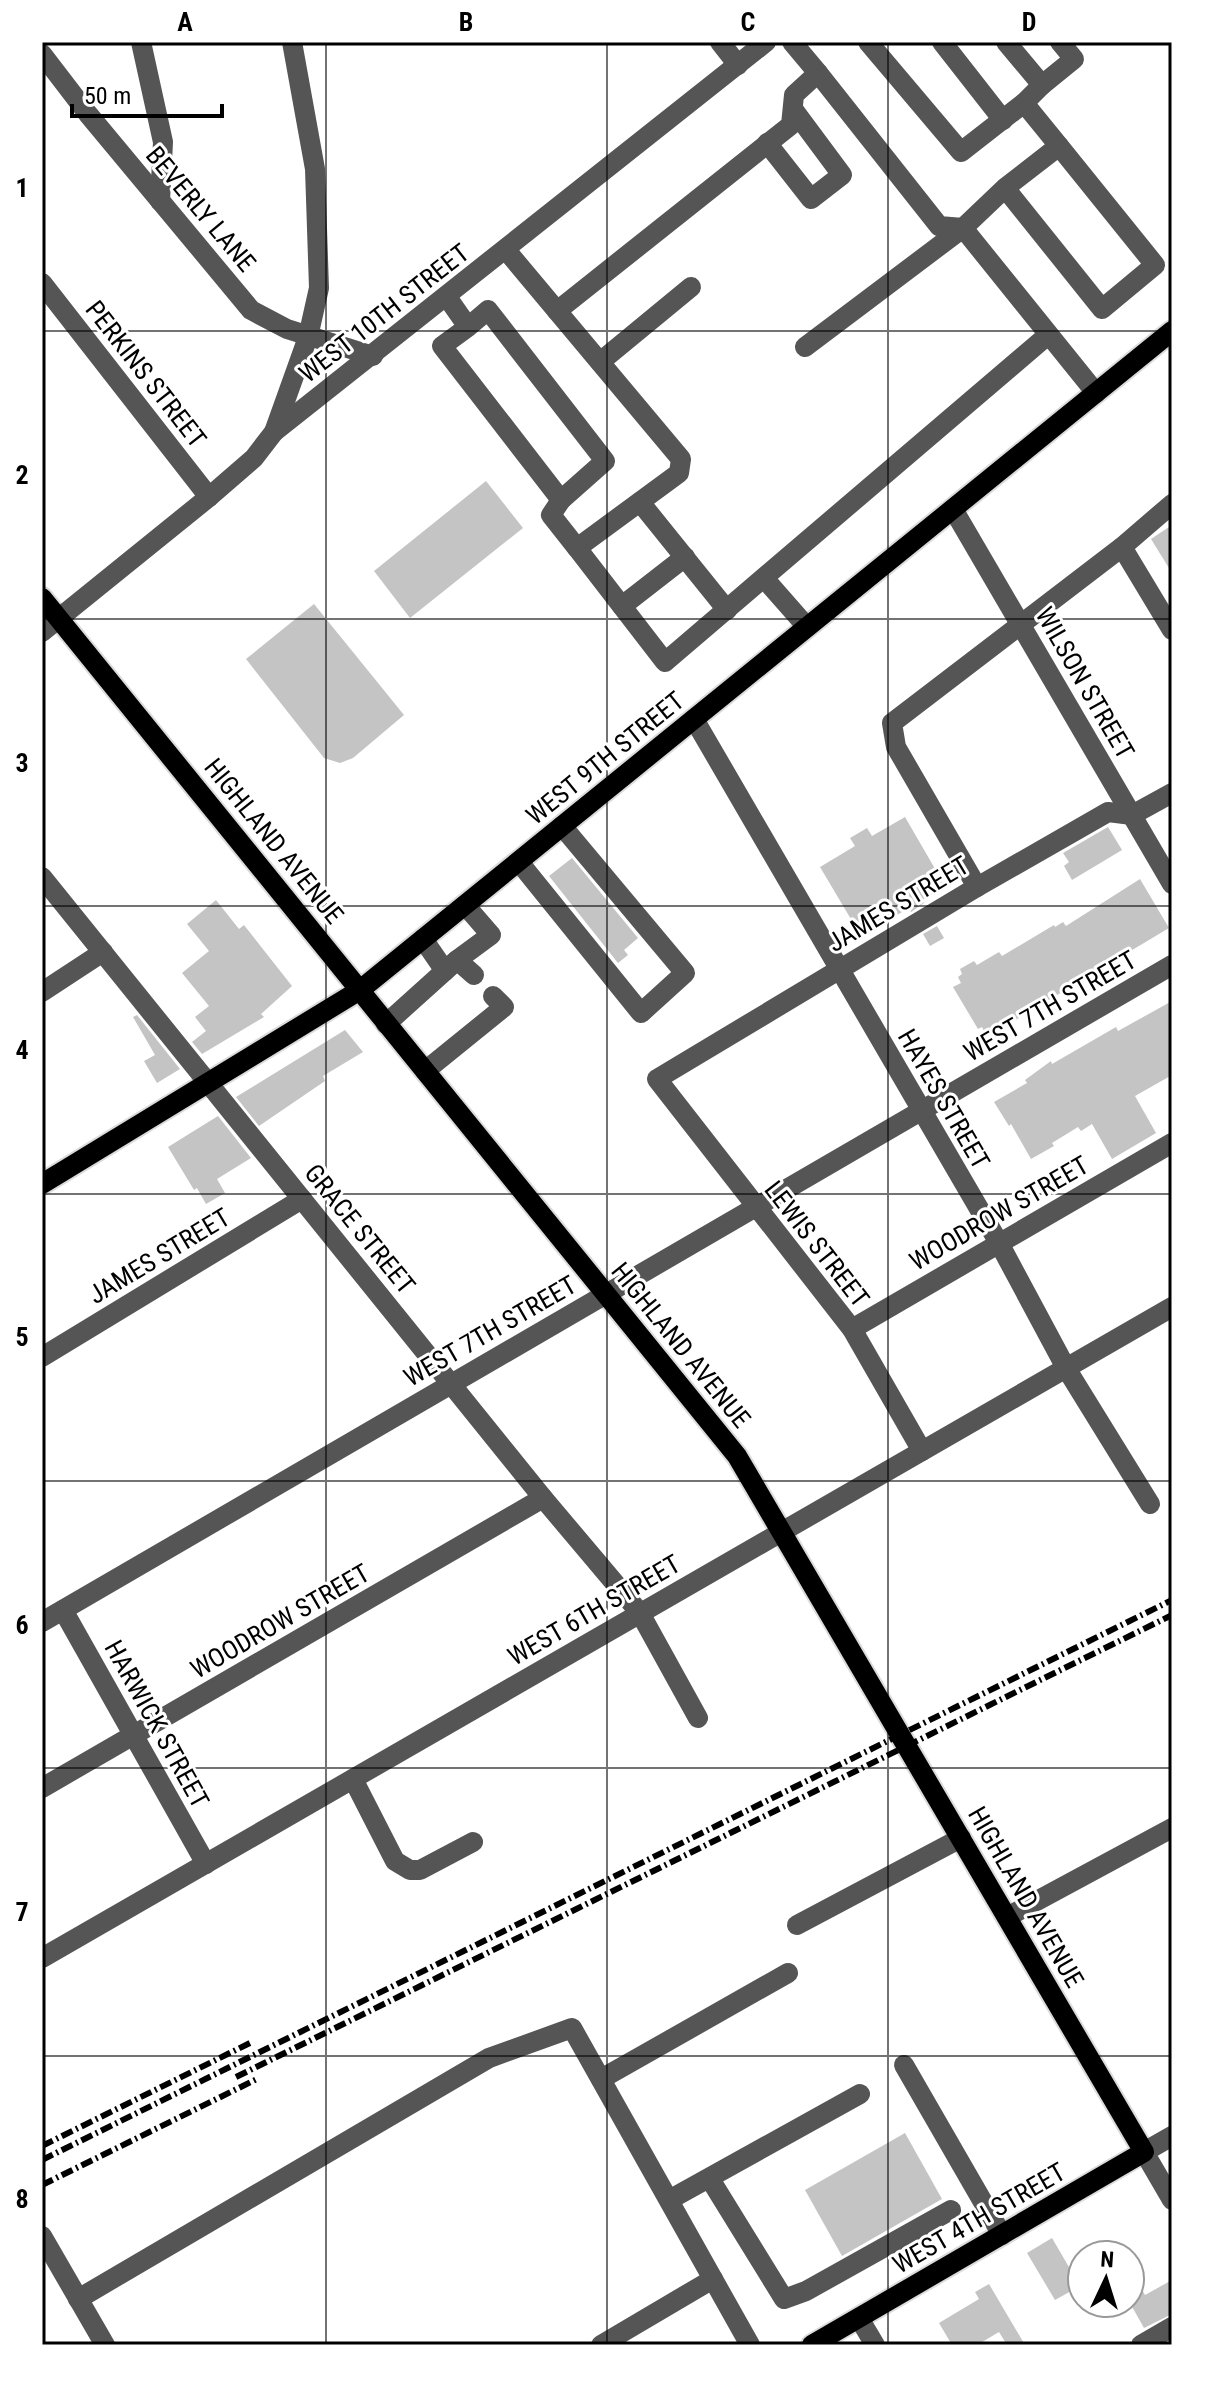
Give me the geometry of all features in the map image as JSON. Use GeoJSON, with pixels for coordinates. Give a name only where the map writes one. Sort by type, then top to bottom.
{"type":"FeatureCollection","features":[{"type":"Feature","properties":{"kind":"main road","name":"WEST 9TH STREET"},"geometry":{"type":"LineString","coordinates":[[42,1184],[360,990],[1172,331]]}},
{"type":"Feature","properties":{"kind":"main road","name":"HIGHLAND AVENUE"},"geometry":{"type":"LineString","coordinates":[[42,598],[737,1456],[1144,2152]]}},
{"type":"Feature","properties":{"kind":"main road","name":"WEST 4TH STREET"},"geometry":{"type":"LineString","coordinates":[[812,2345],[1144,2152]]}},
{"type":"Feature","properties":{"kind":"street"},"geometry":{"type":"LineString","coordinates":[[141,42],[163,142],[160,201]]}},
{"type":"Feature","properties":{"kind":"street"},"geometry":{"type":"LineString","coordinates":[[274,432],[308,337],[319,288],[315,169],[292,42]]}},
{"type":"Feature","properties":{"kind":"street"},"geometry":{"type":"LineString","coordinates":[[720,42],[738,65]]}},
{"type":"Feature","properties":{"kind":"street","name":"WEST 10TH STREET"},"geometry":{"type":"LineString","coordinates":[[42,632],[209,497],[254,458],[274,432],[766,42]]}},
{"type":"Feature","properties":{"kind":"street"},"geometry":{"type":"LineString","coordinates":[[792,42],[939,226],[963,228],[1096,393]]}},
{"type":"Feature","properties":{"kind":"street"},"geometry":{"type":"LineString","coordinates":[[868,42],[961,152],[1074,59],[1060,42]]}},
{"type":"Feature","properties":{"kind":"street"},"geometry":{"type":"LineString","coordinates":[[942,42],[1003,120]]}},
{"type":"Feature","properties":{"kind":"street"},"geometry":{"type":"LineString","coordinates":[[1006,42],[1042,85]]}},
{"type":"Feature","properties":{"kind":"street","name":"BEVERLY LANE"},"geometry":{"type":"LineString","coordinates":[[42,54],[251,310],[308,337]]}},
{"type":"Feature","properties":{"kind":"street"},"geometry":{"type":"LineString","coordinates":[[557,311],[791,125],[794,95],[818,73]]}},
{"type":"Feature","properties":{"kind":"street"},"geometry":{"type":"LineString","coordinates":[[1005,188],[1102,309],[1155,265],[1024,103]]}},
{"type":"Feature","properties":{"kind":"street"},"geometry":{"type":"LineString","coordinates":[[767,143],[811,199],[842,175],[793,109]]}},
{"type":"Feature","properties":{"kind":"street"},"geometry":{"type":"LineString","coordinates":[[805,347],[963,228],[1005,188],[1059,146]]}},
{"type":"Feature","properties":{"kind":"street"},"geometry":{"type":"LineString","coordinates":[[506,250],[681,459],[679,473],[577,548]]}},
{"type":"Feature","properties":{"kind":"street","name":"PERKINS STREET"},"geometry":{"type":"LineString","coordinates":[[42,283],[209,497]]}},
{"type":"Feature","properties":{"kind":"street"},"geometry":{"type":"LineString","coordinates":[[600,362],[691,287]]}},
{"type":"Feature","properties":{"kind":"street"},"geometry":{"type":"LineString","coordinates":[[447,297],[468,327]]}},
{"type":"Feature","properties":{"kind":"street"},"geometry":{"type":"LineString","coordinates":[[561,500],[442,346],[488,310],[605,461],[561,500],[551,515],[665,662],[1048,335]]}},
{"type":"Feature","properties":{"kind":"street"},"geometry":{"type":"LineString","coordinates":[[308,337],[373,356]]}},
{"type":"Feature","properties":{"kind":"street"},"geometry":{"type":"LineString","coordinates":[[640,502],[727,610]]}},
{"type":"Feature","properties":{"kind":"street"},"geometry":{"type":"LineString","coordinates":[[977,887],[896,747],[892,723],[1122,547],[1172,504]]}},
{"type":"Feature","properties":{"kind":"street","name":"WILSON STREET"},"geometry":{"type":"LineString","coordinates":[[953,509],[1172,884]]}},
{"type":"Feature","properties":{"kind":"street"},"geometry":{"type":"LineString","coordinates":[[1122,547],[1172,630]]}},
{"type":"Feature","properties":{"kind":"street"},"geometry":{"type":"LineString","coordinates":[[622,606],[685,557]]}},
{"type":"Feature","properties":{"kind":"street"},"geometry":{"type":"LineString","coordinates":[[764,578],[807,627]]}},
{"type":"Feature","properties":{"kind":"street","name":"HAYES STREET"},"geometry":{"type":"LineString","coordinates":[[694,719],[999,1243],[1066,1368],[1150,1504]]}},
{"type":"Feature","properties":{"kind":"street","name":"JAMES STREET"},"geometry":{"type":"LineString","coordinates":[[657,1079],[838,969],[1108,812],[1132,815],[1172,793]]}},
{"type":"Feature","properties":{"kind":"street"},"geometry":{"type":"LineString","coordinates":[[519,862],[641,1013],[685,973],[562,826]]}},
{"type":"Feature","properties":{"kind":"street","name":"GRACE STREET"},"geometry":{"type":"LineString","coordinates":[[42,877],[543,1498],[640,1613],[698,1718]]}},
{"type":"Feature","properties":{"kind":"street"},"geometry":{"type":"LineString","coordinates":[[386,1024],[451,965],[491,935],[465,905]]}},
{"type":"Feature","properties":{"kind":"street"},"geometry":{"type":"LineString","coordinates":[[423,939],[451,965],[474,975]]}},
{"type":"Feature","properties":{"kind":"street"},"geometry":{"type":"LineString","coordinates":[[42,992],[103,952]]}},
{"type":"Feature","properties":{"kind":"street","name":"WEST 7TH STREET"},"geometry":{"type":"LineString","coordinates":[[42,1622],[1172,965]]}},
{"type":"Feature","properties":{"kind":"street"},"geometry":{"type":"LineString","coordinates":[[425,1071],[504,1007],[493,996]]}},
{"type":"Feature","properties":{"kind":"street","name":"LEWIS STREET"},"geometry":{"type":"LineString","coordinates":[[657,1079],[852,1329],[922,1451]]}},
{"type":"Feature","properties":{"kind":"street","name":"WOODROW STREET"},"geometry":{"type":"LineString","coordinates":[[852,1329],[1172,1143]]}},
{"type":"Feature","properties":{"kind":"street","name":"JAMES STREET"},"geometry":{"type":"LineString","coordinates":[[42,1357],[302,1199]]}},
{"type":"Feature","properties":{"kind":"street","name":"WEST 6TH STREET"},"geometry":{"type":"LineString","coordinates":[[42,1958],[1172,1307]]}},
{"type":"Feature","properties":{"kind":"street","name":"WOODROW STREET"},"geometry":{"type":"LineString","coordinates":[[42,1788],[543,1498]]}},
{"type":"Feature","properties":{"kind":"street","name":"HARWICK STREET"},"geometry":{"type":"LineString","coordinates":[[63,1610],[206,1864]]}},
{"type":"Feature","properties":{"kind":"street"},"geometry":{"type":"LineString","coordinates":[[353,1779],[395,1861],[410,1870],[420,1870],[473,1842]]}},
{"type":"Feature","properties":{"kind":"street"},"geometry":{"type":"LineString","coordinates":[[1007,1917],[1172,1828]]}},
{"type":"Feature","properties":{"kind":"street"},"geometry":{"type":"LineString","coordinates":[[797,1925],[961,1838]]}},
{"type":"Feature","properties":{"kind":"street"},"geometry":{"type":"LineString","coordinates":[[601,2079],[788,1973]]}},
{"type":"Feature","properties":{"kind":"street"},"geometry":{"type":"LineString","coordinates":[[78,2299],[489,2058],[572,2028],[750,2345]]}},
{"type":"Feature","properties":{"kind":"street"},"geometry":{"type":"LineString","coordinates":[[904,2065],[1002,2235]]}},
{"type":"Feature","properties":{"kind":"street"},"geometry":{"type":"LineString","coordinates":[[669,2200],[860,2094]]}},
{"type":"Feature","properties":{"kind":"street","name":"WEST 4TH STREET"},"geometry":{"type":"LineString","coordinates":[[1144,2152],[1172,2136]]}},
{"type":"Feature","properties":{"kind":"street","name":"HIGHLAND AVENUE"},"geometry":{"type":"LineString","coordinates":[[1144,2152],[1172,2200]]}},
{"type":"Feature","properties":{"kind":"street"},"geometry":{"type":"LineString","coordinates":[[710,2179],[784,2299],[806,2291],[951,2210]]}},
{"type":"Feature","properties":{"kind":"street"},"geometry":{"type":"LineString","coordinates":[[42,2236],[105,2345]]}},
{"type":"Feature","properties":{"kind":"street"},"geometry":{"type":"LineString","coordinates":[[601,2345],[713,2279]]}},
{"type":"Feature","properties":{"kind":"street"},"geometry":{"type":"LineString","coordinates":[[859,2318],[875,2345]]}},
{"type":"Feature","properties":{"kind":"street"},"geometry":{"type":"LineString","coordinates":[[1141,2345],[1172,2327]]}},
{"type":"Feature","properties":{"kind":"building"},"geometry":{"type":"Polygon","coordinates":[[[486,481],[523,528],[410,618],[374,571],[486,481]]]}},
{"type":"Feature","properties":{"kind":"building"},"geometry":{"type":"Polygon","coordinates":[[[1172,525],[1172,573],[1151,539],[1172,525]]]}},
{"type":"Feature","properties":{"kind":"building"},"geometry":{"type":"Polygon","coordinates":[[[314,604],[404,715],[353,758],[340,763],[324,758],[246,659],[314,604]]]}},
{"type":"Feature","properties":{"kind":"building"},"geometry":{"type":"Polygon","coordinates":[[[905,817],[945,886],[922,900],[924,903],[911,912],[909,908],[861,936],[820,867],[855,846],[850,838],[867,828],[872,836],[905,817]]]}},
{"type":"Feature","properties":{"kind":"building"},"geometry":{"type":"Polygon","coordinates":[[[1108,827],[1122,850],[1072,880],[1064,866],[1069,862],[1063,853],[1108,827]]]}},
{"type":"Feature","properties":{"kind":"building"},"geometry":{"type":"Polygon","coordinates":[[[572,858],[638,938],[624,950],[628,955],[618,963],[549,876],[572,858]]]}},
{"type":"Feature","properties":{"kind":"building"},"geometry":{"type":"Polygon","coordinates":[[[1140,879],[1169,928],[987,1037],[982,1027],[978,1029],[953,987],[961,983],[958,977],[962,974],[960,969],[974,961],[977,965],[999,952],[1002,956],[1054,925],[1063,922],[1066,926],[1140,879]]]}},
{"type":"Feature","properties":{"kind":"building"},"geometry":{"type":"Polygon","coordinates":[[[216,900],[239,929],[244,925],[292,986],[261,1014],[264,1017],[202,1054],[192,1042],[206,1031],[195,1017],[209,1006],[182,973],[209,951],[187,924],[216,900]]]}},
{"type":"Feature","properties":{"kind":"building"},"geometry":{"type":"Polygon","coordinates":[[[937,926],[944,938],[930,946],[923,934],[937,926]]]}},
{"type":"Feature","properties":{"kind":"building"},"geometry":{"type":"Polygon","coordinates":[[[1172,1001],[1172,1075],[1135,1096],[1156,1133],[1112,1159],[1092,1124],[1081,1131],[1078,1127],[1031,1159],[994,1102],[1027,1083],[1025,1080],[1051,1061],[1052,1064],[1116,1027],[1118,1031],[1172,1001]]]}},
{"type":"Feature","properties":{"kind":"building"},"geometry":{"type":"Polygon","coordinates":[[[137,1015],[180,1069],[157,1083],[144,1061],[155,1055],[133,1017],[137,1015]]]}},
{"type":"Feature","properties":{"kind":"building"},"geometry":{"type":"Polygon","coordinates":[[[345,1030],[363,1052],[323,1076],[325,1081],[259,1126],[236,1097],[345,1030]]]}},
{"type":"Feature","properties":{"kind":"building"},"geometry":{"type":"Polygon","coordinates":[[[218,1116],[251,1158],[217,1179],[225,1193],[206,1204],[168,1147],[218,1116]]]}},
{"type":"Feature","properties":{"kind":"building"},"geometry":{"type":"Polygon","coordinates":[[[905,2133],[942,2199],[842,2256],[805,2190],[905,2133]]]}},
{"type":"Feature","properties":{"kind":"building"},"geometry":{"type":"Polygon","coordinates":[[[1052,2238],[1066,2262],[1066,2294],[1055,2300],[1027,2253],[1052,2238]]]}},
{"type":"Feature","properties":{"kind":"building"},"geometry":{"type":"Polygon","coordinates":[[[1172,2280],[1172,2314],[1144,2328],[1139,2319],[1146,2319],[1146,2294],[1172,2280]]]}},
{"type":"Feature","properties":{"kind":"building"},"geometry":{"type":"Polygon","coordinates":[[[989,2284],[1025,2345],[1007,2345],[999,2332],[977,2345],[952,2345],[939,2323],[979,2299],[975,2292],[989,2284]]]}},
{"type":"Feature","properties":{"kind":"railway"},"geometry":{"type":"LineString","coordinates":[[42,2160],[1172,1600]]}},
{"type":"Feature","properties":{"kind":"railway"},"geometry":{"type":"LineString","coordinates":[[236,2077],[1172,1615]]}},
{"type":"Feature","properties":{"kind":"railway"},"geometry":{"type":"LineString","coordinates":[[42,2146],[250,2043]]}},
{"type":"Feature","properties":{"kind":"railway"},"geometry":{"type":"LineString","coordinates":[[42,2185],[257,2079]]}}]}
